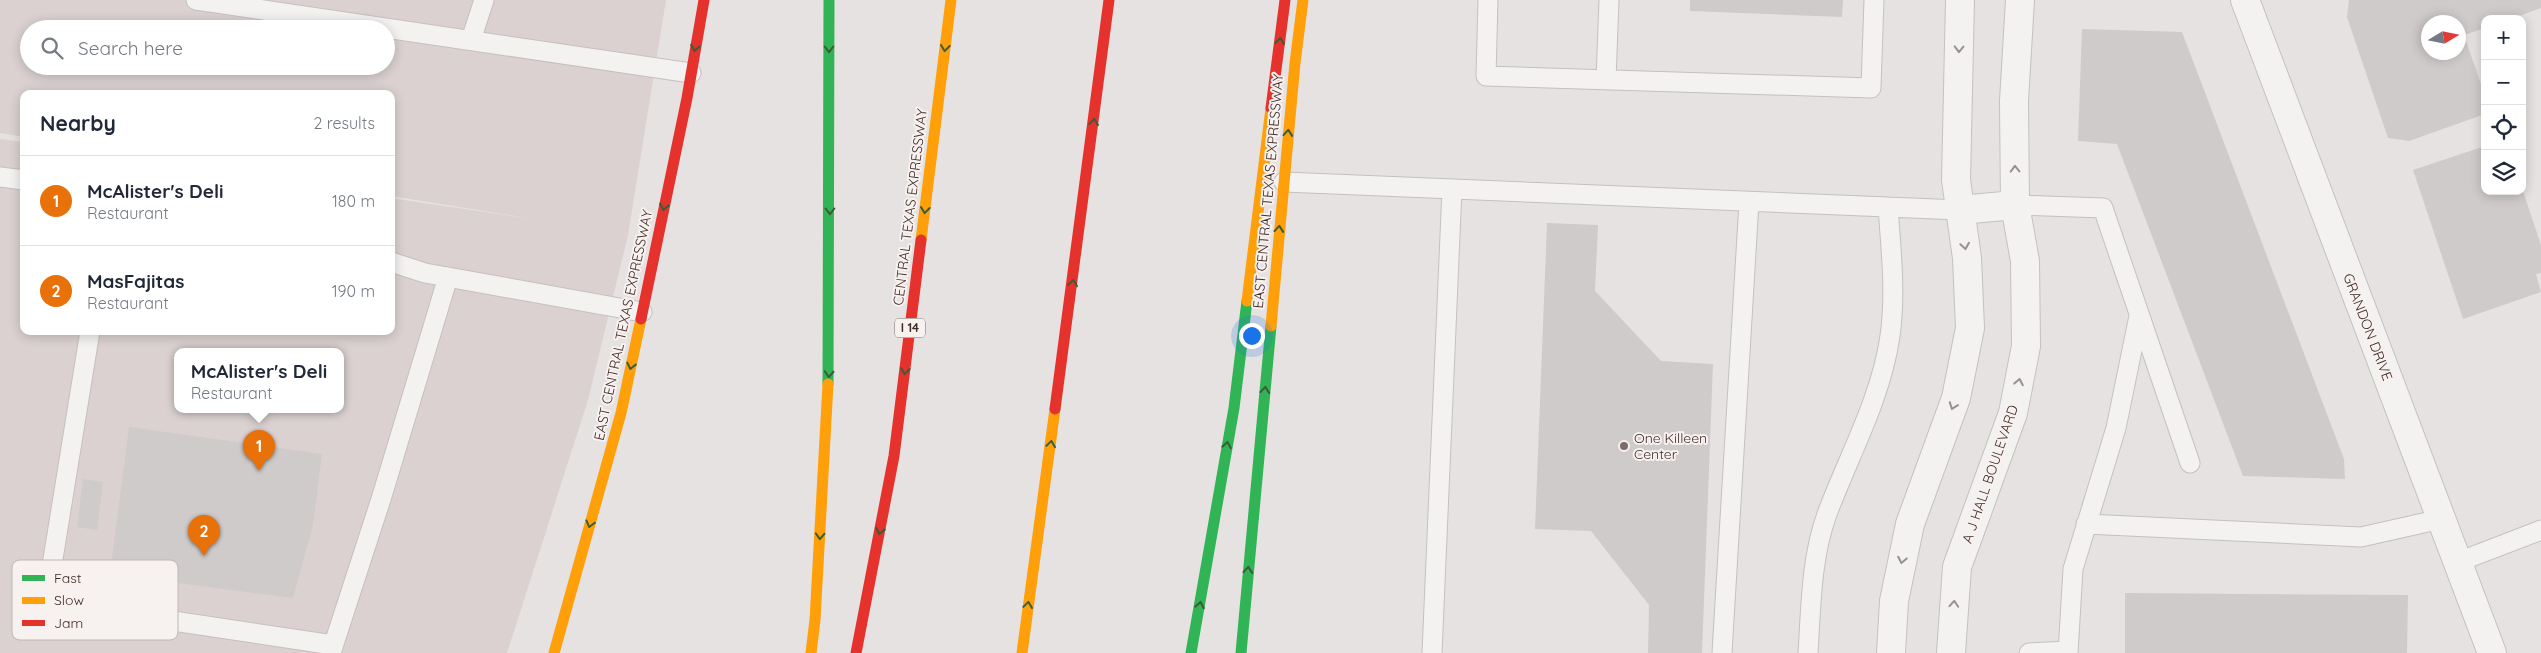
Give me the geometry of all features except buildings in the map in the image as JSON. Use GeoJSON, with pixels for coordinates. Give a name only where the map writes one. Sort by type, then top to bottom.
{"type":"FeatureCollection","features":[{"type":"Feature","properties":{"kind":"main road","name":"EAST CENTRAL TEXAS EXPRESSWAY"},"geometry":{"type":"LineString","coordinates":[[554,653],[621,412],[691,73],[704,0]]}},
{"type":"Feature","properties":{"kind":"main road"},"geometry":{"type":"LineString","coordinates":[[811,653],[815,620],[830,355],[829,0]]}},
{"type":"Feature","properties":{"kind":"main road","name":"CENTRAL TEXAS EXPRESSWAY"},"geometry":{"type":"LineString","coordinates":[[856,653],[894,456],[951,0]]}},
{"type":"Feature","properties":{"kind":"main road"},"geometry":{"type":"LineString","coordinates":[[1022,653],[1085,196],[1109,0]]}},
{"type":"Feature","properties":{"kind":"main road"},"geometry":{"type":"LineString","coordinates":[[1191,653],[1234,408],[1285,0]]}},
{"type":"Feature","properties":{"kind":"main road","name":"EAST CENTRAL TEXAS EXPRESSWAY"},"geometry":{"type":"LineString","coordinates":[[1241,653],[1284,182],[1303,0]]}},
{"type":"Feature","properties":{"kind":"street"},"geometry":{"type":"LineString","coordinates":[[1892,653],[1894,602],[1910,524],[1956,398],[1970,328],[1967,258],[1956,180],[1960,0]]}},
{"type":"Feature","properties":{"kind":"street","name":"A J HALL BOULEVARD"},"geometry":{"type":"LineString","coordinates":[[1951,653],[1957,567],[2012,413],[2026,346],[2025,261],[2015,205],[2014,101],[2020,0]]}},
{"type":"Feature","properties":{"kind":"street","name":"GRANDON DRIVE"},"geometry":{"type":"LineString","coordinates":[[2245,0],[2492,653]]}},
{"type":"Feature","properties":{"kind":"street"},"geometry":{"type":"LineString","coordinates":[[1960,210],[2015,205]]}},
{"type":"Feature","properties":{"kind":"lane"},"geometry":{"type":"LineString","coordinates":[[196,0],[333,20]]}},
{"type":"Feature","properties":{"kind":"lane"},"geometry":{"type":"LineString","coordinates":[[470,40],[484,0]]}},
{"type":"Feature","properties":{"kind":"lane"},"geometry":{"type":"LineString","coordinates":[[1488,0],[1486,76],[1871,88],[1874,0]]}},
{"type":"Feature","properties":{"kind":"lane"},"geometry":{"type":"LineString","coordinates":[[1606,80],[1609,0]]}},
{"type":"Feature","properties":{"kind":"lane"},"geometry":{"type":"LineString","coordinates":[[395,29],[691,73]]}},
{"type":"Feature","properties":{"kind":"lane"},"geometry":{"type":"LineString","coordinates":[[0,177],[20,180]]}},
{"type":"Feature","properties":{"kind":"lane"},"geometry":{"type":"LineString","coordinates":[[1284,182],[1960,210]]}},
{"type":"Feature","properties":{"kind":"lane"},"geometry":{"type":"LineString","coordinates":[[1432,653],[1452,189]]}},
{"type":"Feature","properties":{"kind":"lane"},"geometry":{"type":"LineString","coordinates":[[1722,653],[1749,202]]}},
{"type":"Feature","properties":{"kind":"lane"},"geometry":{"type":"LineString","coordinates":[[2015,205],[2103,208],[2190,463]]}},
{"type":"Feature","properties":{"kind":"lane"},"geometry":{"type":"LineString","coordinates":[[1808,653],[1812,579],[1826,516],[1877,394],[1890,336],[1893,289],[1888,207]]}},
{"type":"Feature","properties":{"kind":"lane"},"geometry":{"type":"LineString","coordinates":[[395,263],[425,273],[642,312]]}},
{"type":"Feature","properties":{"kind":"lane"},"geometry":{"type":"LineString","coordinates":[[178,624],[332,649],[382,496],[448,277]]}},
{"type":"Feature","properties":{"kind":"lane"},"geometry":{"type":"LineString","coordinates":[[2029,653],[2068,652],[2073,569],[2116,428],[2139,315]]}},
{"type":"Feature","properties":{"kind":"lane"},"geometry":{"type":"LineString","coordinates":[[53,560],[89,335]]}},
{"type":"Feature","properties":{"kind":"lane"},"geometry":{"type":"LineString","coordinates":[[2086,524],[2361,537],[2441,519]]}},
{"type":"Feature","properties":{"kind":"lane"},"geometry":{"type":"LineString","coordinates":[[2458,562],[2541,530]]}},
{"type":"Feature","properties":{"kind":"shaded area"},"geometry":{"type":"Polygon","coordinates":[[[0,0],[666,0],[628,235],[588,400],[507,653],[0,653],[0,139],[20,142],[20,335],[395,335],[395,199],[546,221],[395,197],[395,90],[20,90],[20,136],[0,133],[0,0]]]}},
{"type":"Feature","properties":{"kind":"traffic: fast"},"geometry":{"type":"LineString","coordinates":[[828,384],[829,0]]}},
{"type":"Feature","properties":{"kind":"traffic: fast"},"geometry":{"type":"LineString","coordinates":[[1191,653],[1234,408],[1247,301]]}},
{"type":"Feature","properties":{"kind":"traffic: fast"},"geometry":{"type":"LineString","coordinates":[[1241,653],[1271,326]]}},
{"type":"Feature","properties":{"kind":"traffic: slow"},"geometry":{"type":"LineString","coordinates":[[921,240],[951,0]]}},
{"type":"Feature","properties":{"kind":"traffic: slow"},"geometry":{"type":"LineString","coordinates":[[1271,326],[1295,63],[1303,0]]}},
{"type":"Feature","properties":{"kind":"traffic: slow"},"geometry":{"type":"LineString","coordinates":[[1247,301],[1271,108]]}},
{"type":"Feature","properties":{"kind":"traffic: slow"},"geometry":{"type":"LineString","coordinates":[[554,653],[621,413],[641,319]]}},
{"type":"Feature","properties":{"kind":"traffic: slow"},"geometry":{"type":"LineString","coordinates":[[811,653],[815,620],[828,384]]}},
{"type":"Feature","properties":{"kind":"traffic: slow"},"geometry":{"type":"LineString","coordinates":[[1022,653],[1055,409]]}},
{"type":"Feature","properties":{"kind":"traffic: jam"},"geometry":{"type":"LineString","coordinates":[[641,319],[687,98],[704,0]]}},
{"type":"Feature","properties":{"kind":"traffic: jam"},"geometry":{"type":"LineString","coordinates":[[1055,409],[1109,0]]}},
{"type":"Feature","properties":{"kind":"traffic: jam"},"geometry":{"type":"LineString","coordinates":[[1271,108],[1285,0]]}},
{"type":"Feature","properties":{"kind":"traffic: jam"},"geometry":{"type":"LineString","coordinates":[[856,653],[894,456],[921,240]]}},
{"type":"Feature","properties":{"kind":"place","name":"One Killeen Center"},"geometry":{"type":"Point","coordinates":[1624,446]}},
{"type":"Feature","properties":{"kind":"place","name":"McAlister's Deli"},"geometry":{"type":"Point","coordinates":[259,471]}},
{"type":"Feature","properties":{"kind":"place","name":"MasFajitas"},"geometry":{"type":"Point","coordinates":[204,556]}}]}
